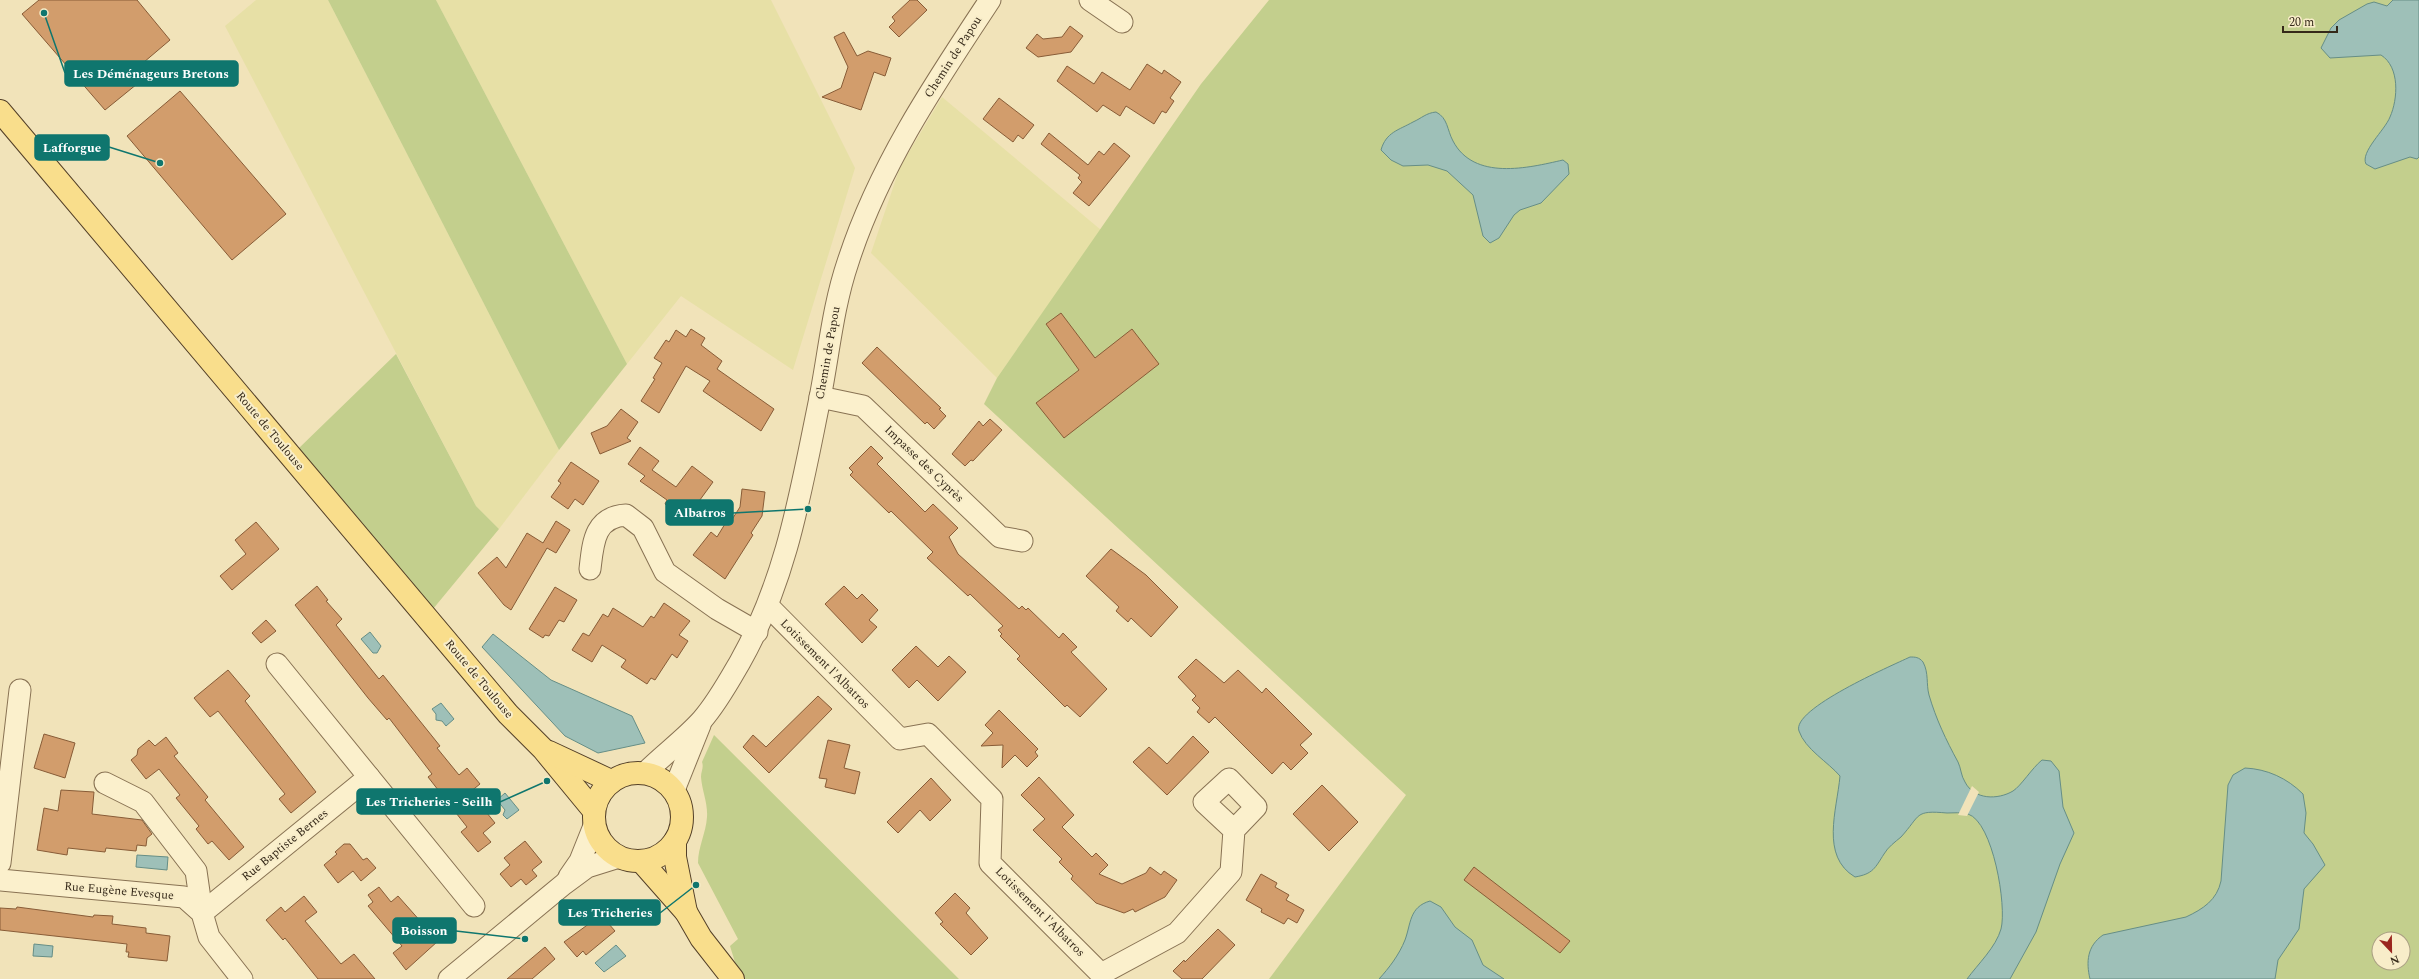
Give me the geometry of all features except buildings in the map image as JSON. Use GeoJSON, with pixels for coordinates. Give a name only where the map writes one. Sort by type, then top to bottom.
{"type":"FeatureCollection","features":[{"type":"Feature","properties":{"kind":"main road","name":"Route de Toulouse"},"geometry":{"type":"LineString","coordinates":[[0,110],[508,714],[543,749],[594,818]]}},
{"type":"Feature","properties":{"kind":"main road","name":"Route de Toulouse"},"geometry":{"type":"LineString","coordinates":[[543,749],[611,781]]}},
{"type":"Feature","properties":{"kind":"main road"},"geometry":{"type":"LineString","coordinates":[[675,841],[660,855],[641,861],[619,857],[603,844],[594,818],[599,794],[611,781],[627,774],[645,773],[661,779],[674,790],[681,806],[682,824],[675,841],[675,857],[686,912]]}},
{"type":"Feature","properties":{"kind":"main road"},"geometry":{"type":"LineString","coordinates":[[641,861],[686,912],[701,938],[733,979]]}},
{"type":"Feature","properties":{"kind":"street","name":"Chemin de Papou"},"geometry":{"type":"LineString","coordinates":[[645,773],[702,719],[731,678],[757,632],[785,560],[820,397],[838,294],[865,215],[879,183],[920,108],[990,0]]}},
{"type":"Feature","properties":{"kind":"street"},"geometry":{"type":"LineString","coordinates":[[1090,0],[1122,22]]}},
{"type":"Feature","properties":{"kind":"street","name":"Impasse des Cyprès"},"geometry":{"type":"LineString","coordinates":[[820,397],[863,406],[1000,537],[1022,541]]}},
{"type":"Feature","properties":{"kind":"street"},"geometry":{"type":"LineString","coordinates":[[590,569],[594,539],[603,524],[614,516],[626,515],[643,528],[665,572],[717,609],[757,632]]}},
{"type":"Feature","properties":{"kind":"street","name":"Lotissement l'Albatros"},"geometry":{"type":"LineString","coordinates":[[768,607],[900,739],[928,734],[992,799],[990,863],[1101,974],[1177,933],[1231,872],[1234,830]]}},
{"type":"Feature","properties":{"kind":"street"},"geometry":{"type":"LineString","coordinates":[[277,664],[474,906]]}},
{"type":"Feature","properties":{"kind":"street"},"geometry":{"type":"LineString","coordinates":[[0,863],[20,690]]}},
{"type":"Feature","properties":{"kind":"street","name":"Chemin de Papou"},"geometry":{"type":"LineString","coordinates":[[674,790],[702,719]]}},
{"type":"Feature","properties":{"kind":"street","name":"Rue Baptiste Bernes"},"geometry":{"type":"LineString","coordinates":[[202,913],[368,777]]}},
{"type":"Feature","properties":{"kind":"street"},"geometry":{"type":"LineString","coordinates":[[105,782],[143,802],[196,871],[202,913],[209,937],[242,979]]}},
{"type":"Feature","properties":{"kind":"street"},"geometry":{"type":"LineString","coordinates":[[564,884],[580,861],[594,818]]}},
{"type":"Feature","properties":{"kind":"street"},"geometry":{"type":"LineString","coordinates":[[449,979],[564,884],[588,867],[619,857]]}},
{"type":"Feature","properties":{"kind":"street","name":"Rue Eugène Evesque"},"geometry":{"type":"LineString","coordinates":[[0,880],[184,897],[202,913]]}},
{"type":"Feature","properties":{"kind":"shaded area"},"geometry":{"type":"Polygon","coordinates":[[[256,0],[328,0],[559,450],[499,529],[476,506],[225,26],[256,0]]]}},
{"type":"Feature","properties":{"kind":"shaded area"},"geometry":{"type":"Polygon","coordinates":[[[436,0],[771,0],[855,168],[793,370],[681,296],[627,364],[436,0]]]}},
{"type":"Feature","properties":{"kind":"shaded area"},"geometry":{"type":"Polygon","coordinates":[[[942,97],[1101,230],[997,378],[871,253],[900,167],[942,97]]]}},
{"type":"Feature","properties":{"kind":"green space"},"geometry":{"type":"Polygon","coordinates":[[[328,0],[436,0],[627,364],[559,450],[328,0]]]}},
{"type":"Feature","properties":{"kind":"green space"},"geometry":{"type":"Polygon","coordinates":[[[1269,0],[2419,0],[2419,979],[1269,979],[1406,795],[984,404],[997,378],[1201,84],[1269,0]]]}},
{"type":"Feature","properties":{"kind":"green space"},"geometry":{"type":"Polygon","coordinates":[[[396,354],[476,506],[499,529],[433,609],[298,449],[396,354]]]}},
{"type":"Feature","properties":{"kind":"green space"},"geometry":{"type":"Polygon","coordinates":[[[714,735],[959,979],[744,979],[738,972],[730,946],[738,939],[698,863],[699,851],[707,817],[707,807],[701,777],[703,766],[702,762],[714,735]]]}},
{"type":"Feature","properties":{"kind":"water"},"geometry":{"type":"Polygon","coordinates":[[[2393,0],[2419,0],[2419,157],[2417,159],[2410,157],[2375,169],[2366,164],[2365,159],[2370,147],[2387,122],[2393,110],[2396,84],[2392,67],[2381,55],[2330,58],[2321,48],[2331,28],[2339,20],[2367,4],[2374,2],[2387,6],[2393,0]]]}},
{"type":"Feature","properties":{"kind":"water"},"geometry":{"type":"Polygon","coordinates":[[[1436,112],[1445,121],[1453,141],[1462,154],[1474,162],[1488,167],[1518,168],[1563,160],[1568,164],[1569,174],[1541,203],[1520,210],[1514,215],[1499,238],[1490,243],[1483,236],[1473,195],[1447,171],[1428,165],[1403,166],[1391,160],[1381,150],[1386,139],[1394,132],[1436,112]]]}},
{"type":"Feature","properties":{"kind":"water"},"geometry":{"type":"Polygon","coordinates":[[[370,632],[381,646],[377,653],[373,653],[361,639],[370,632]]]}},
{"type":"Feature","properties":{"kind":"water"},"geometry":{"type":"Polygon","coordinates":[[[493,634],[551,680],[632,716],[645,743],[598,753],[565,736],[482,647],[493,634]]]}},
{"type":"Feature","properties":{"kind":"water"},"geometry":{"type":"Polygon","coordinates":[[[1910,657],[1918,658],[1925,666],[1928,691],[1938,721],[1958,762],[1964,780],[1969,788],[1974,792],[1987,797],[2007,794],[2016,789],[2042,760],[2051,761],[2059,771],[2063,807],[2074,833],[2060,864],[2036,932],[2010,979],[1967,979],[1999,936],[2002,918],[2002,902],[1996,866],[1985,832],[1977,820],[1968,814],[1936,812],[1923,813],[1888,849],[1873,870],[1861,876],[1855,877],[1844,868],[1837,857],[1833,831],[1840,776],[1806,744],[1799,731],[1801,722],[1810,711],[1844,689],[1910,657]]]}},
{"type":"Feature","properties":{"kind":"water"},"geometry":{"type":"Polygon","coordinates":[[[441,703],[454,719],[446,726],[442,721],[436,720],[436,714],[432,709],[441,703]]]}},
{"type":"Feature","properties":{"kind":"water"},"geometry":{"type":"Polygon","coordinates":[[[2245,768],[2261,770],[2276,775],[2290,783],[2303,794],[2306,813],[2304,833],[2313,844],[2325,865],[2304,889],[2299,929],[2278,960],[2275,979],[2090,979],[2088,966],[2089,955],[2094,944],[2103,935],[2186,917],[2198,911],[2213,899],[2221,881],[2228,785],[2233,775],[2245,768]]]}},
{"type":"Feature","properties":{"kind":"water"},"geometry":{"type":"Polygon","coordinates":[[[505,793],[519,810],[507,819],[503,815],[505,810],[497,800],[505,793]]]}},
{"type":"Feature","properties":{"kind":"water"},"geometry":{"type":"Polygon","coordinates":[[[137,855],[168,857],[167,870],[136,867],[137,855]]]}},
{"type":"Feature","properties":{"kind":"water"},"geometry":{"type":"Polygon","coordinates":[[[1430,901],[1441,907],[1455,927],[1472,940],[1483,965],[1504,979],[1379,979],[1400,951],[1414,912],[1418,907],[1430,901]]]}},
{"type":"Feature","properties":{"kind":"water"},"geometry":{"type":"Polygon","coordinates":[[[34,944],[53,946],[52,957],[33,956],[34,944]]]}},
{"type":"Feature","properties":{"kind":"water"},"geometry":{"type":"Polygon","coordinates":[[[616,945],[626,956],[604,972],[595,963],[616,945]]]}},
{"type":"Feature","properties":{"kind":"pier"},"geometry":{"type":"Polygon","coordinates":[[[1972,786],[1979,792],[1967,816],[1958,815],[1972,786]]]}},
{"type":"Feature","properties":{"kind":"place","name":"Les Déménageurs Bretons"},"geometry":{"type":"Point","coordinates":[44,13]}},
{"type":"Feature","properties":{"kind":"place","name":"Lafforgue"},"geometry":{"type":"Point","coordinates":[160,163]}},
{"type":"Feature","properties":{"kind":"place","name":"Albatros"},"geometry":{"type":"Point","coordinates":[808,509]}},
{"type":"Feature","properties":{"kind":"place","name":"Les Tricheries - Seilh"},"geometry":{"type":"Point","coordinates":[547,781]}},
{"type":"Feature","properties":{"kind":"place","name":"Les Tricheries"},"geometry":{"type":"Point","coordinates":[696,885]}},
{"type":"Feature","properties":{"kind":"place","name":"Boisson"},"geometry":{"type":"Point","coordinates":[525,939]}}]}
